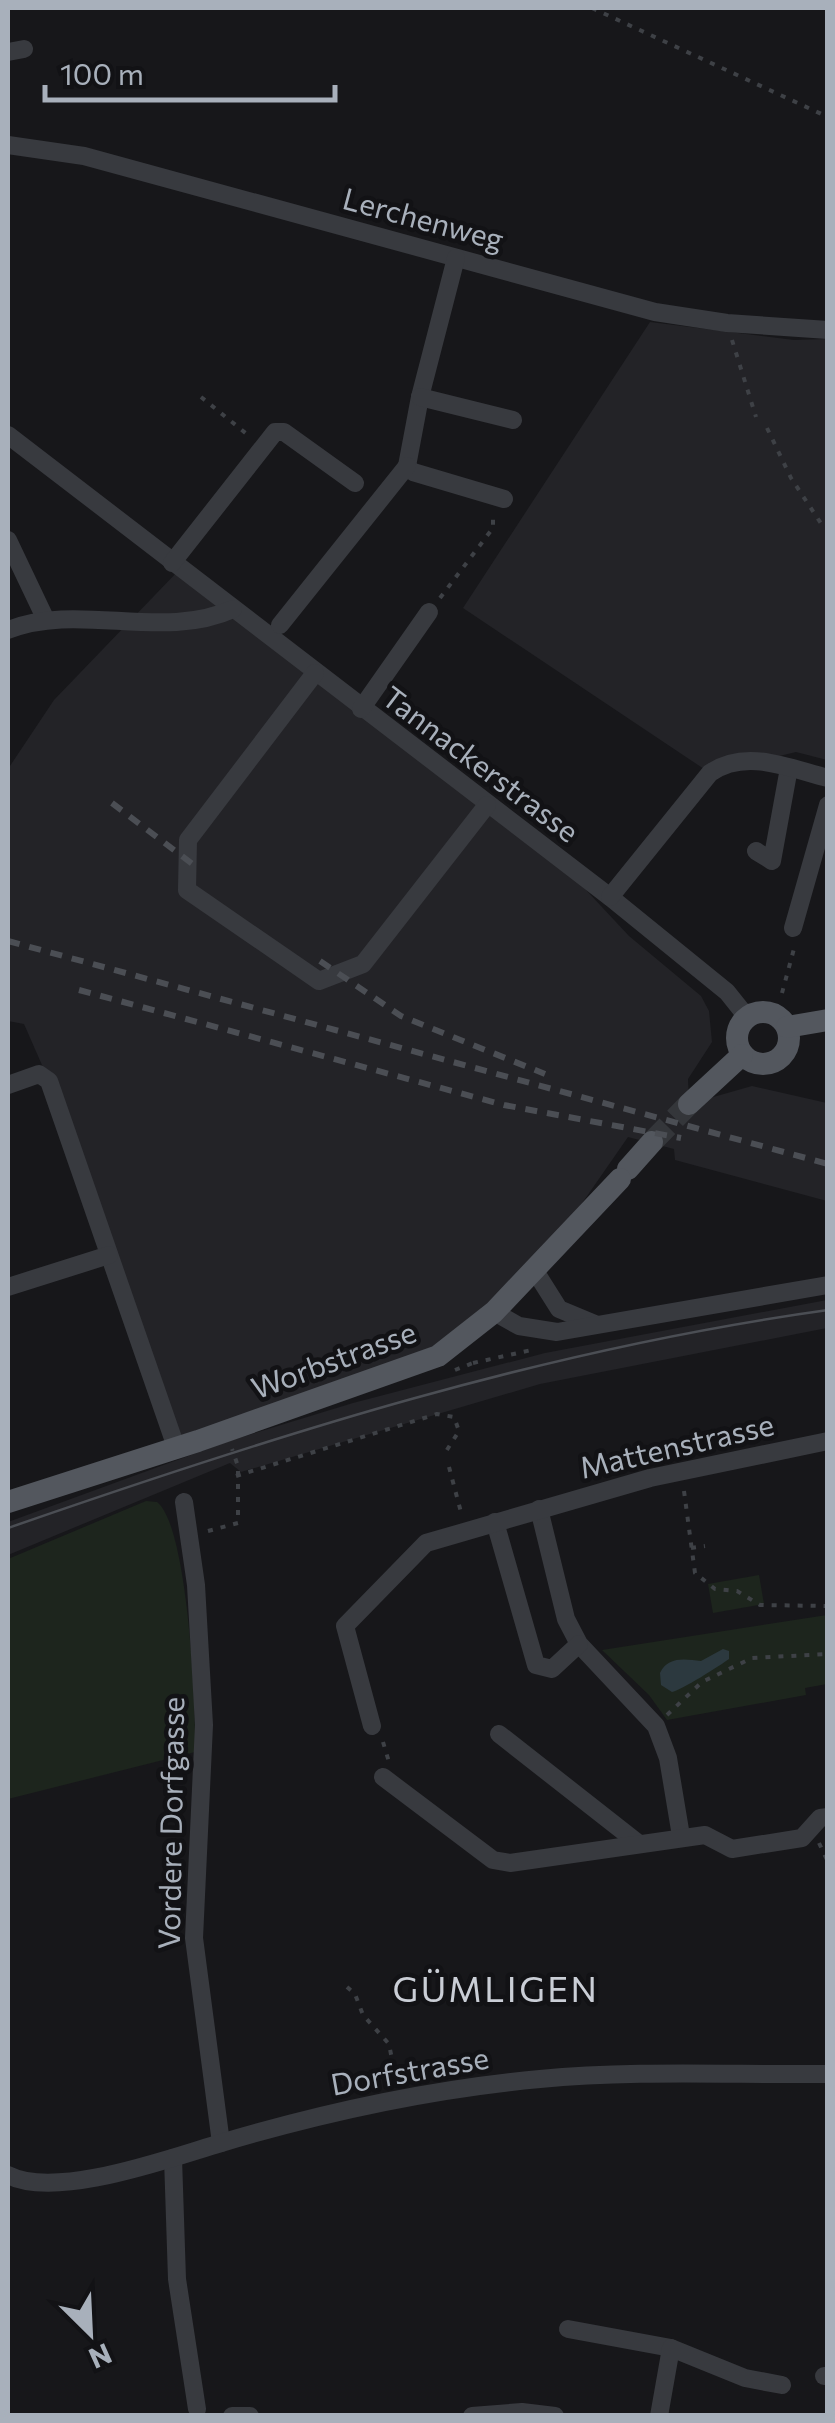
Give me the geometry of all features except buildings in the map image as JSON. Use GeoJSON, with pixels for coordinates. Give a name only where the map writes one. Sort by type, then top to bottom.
{"type":"FeatureCollection","features":[{"type":"Feature","properties":{"kind":"main road"},"geometry":{"type":"LineString","coordinates":[[787,1027],[787,1050],[775,1062],[760,1065],[742,1055],[736,1039],[747,1017],[769,1012],[787,1027],[828,1020]]}},
{"type":"Feature","properties":{"kind":"main road"},"geometry":{"type":"LineString","coordinates":[[689,1104],[742,1055]]}},
{"type":"Feature","properties":{"kind":"main road","name":"Worbstrasse"},"geometry":{"type":"LineString","coordinates":[[8,1502],[409,1369],[457,1343],[535,1271],[652,1142]]}},
{"type":"Feature","properties":{"kind":"street","name":"Lerchenweg"},"geometry":{"type":"LineString","coordinates":[[8,145],[84,156],[654,312],[727,324],[828,330]]}},
{"type":"Feature","properties":{"kind":"street"},"geometry":{"type":"LineString","coordinates":[[280,625],[407,466],[420,397],[456,258]]}},
{"type":"Feature","properties":{"kind":"street"},"geometry":{"type":"LineString","coordinates":[[420,397],[513,420]]}},
{"type":"Feature","properties":{"kind":"street"},"geometry":{"type":"LineString","coordinates":[[172,564],[275,432],[284,432],[354,483]]}},
{"type":"Feature","properties":{"kind":"street","name":"Tannackerstrasse"},"geometry":{"type":"LineString","coordinates":[[8,435],[610,897],[727,992],[747,1017]]}},
{"type":"Feature","properties":{"kind":"street"},"geometry":{"type":"LineString","coordinates":[[407,466],[414,472],[504,499]]}},
{"type":"Feature","properties":{"kind":"street"},"geometry":{"type":"LineString","coordinates":[[8,540],[46,620]]}},
{"type":"Feature","properties":{"kind":"street"},"geometry":{"type":"LineString","coordinates":[[8,630],[46,620],[200,620],[233,609]]}},
{"type":"Feature","properties":{"kind":"street"},"geometry":{"type":"LineString","coordinates":[[361,709],[429,612]]}},
{"type":"Feature","properties":{"kind":"street"},"geometry":{"type":"LineString","coordinates":[[315,673],[188,840],[187,890],[319,981],[363,964],[487,806]]}},
{"type":"Feature","properties":{"kind":"street"},"geometry":{"type":"LineString","coordinates":[[610,897],[710,773],[736,760],[828,778]]}},
{"type":"Feature","properties":{"kind":"street"},"geometry":{"type":"LineString","coordinates":[[756,850],[772,861],[788,768]]}},
{"type":"Feature","properties":{"kind":"street"},"geometry":{"type":"LineString","coordinates":[[793,928],[828,805]]}},
{"type":"Feature","properties":{"kind":"street"},"geometry":{"type":"LineString","coordinates":[[8,1084],[39,1074],[49,1081],[176,1447]]}},
{"type":"Feature","properties":{"kind":"street"},"geometry":{"type":"LineString","coordinates":[[8,1287],[109,1254]]}},
{"type":"Feature","properties":{"kind":"street"},"geometry":{"type":"LineString","coordinates":[[535,1271],[559,1309],[595,1324]]}},
{"type":"Feature","properties":{"kind":"street"},"geometry":{"type":"LineString","coordinates":[[494,1312],[519,1326],[545,1332],[828,1285]]}},
{"type":"Feature","properties":{"kind":"street","name":"Mattenstrasse"},"geometry":{"type":"LineString","coordinates":[[372,1726],[345,1626],[426,1543],[681,1471],[828,1441]]}},
{"type":"Feature","properties":{"kind":"street","name":"Vordere Dorfgasse"},"geometry":{"type":"LineString","coordinates":[[184,1502],[204,1725],[194,1938],[221,2143]]}},
{"type":"Feature","properties":{"kind":"street"},"geometry":{"type":"LineString","coordinates":[[539,1509],[566,1618],[578,1644],[656,1726],[668,1758],[681,1836]]}},
{"type":"Feature","properties":{"kind":"street"},"geometry":{"type":"LineString","coordinates":[[495,1522],[536,1666],[552,1669],[578,1644]]}},
{"type":"Feature","properties":{"kind":"street"},"geometry":{"type":"LineString","coordinates":[[499,1734],[638,1843]]}},
{"type":"Feature","properties":{"kind":"street"},"geometry":{"type":"LineString","coordinates":[[387,1770],[493,1860],[510,1863],[681,1836],[705,1835],[732,1849],[802,1838],[820,1818],[828,1817]]}},
{"type":"Feature","properties":{"kind":"street","name":"Dorfstrasse"},"geometry":{"type":"LineString","coordinates":[[9,2176],[46,2182],[173,2158],[400,2100],[544,2078],[828,2074]]}},
{"type":"Feature","properties":{"kind":"street"},"geometry":{"type":"LineString","coordinates":[[173,2158],[177,2279],[199,2413]]}},
{"type":"Feature","properties":{"kind":"street"},"geometry":{"type":"LineString","coordinates":[[568,2329],[671,2348],[745,2378],[782,2385]]}},
{"type":"Feature","properties":{"kind":"street"},"geometry":{"type":"LineString","coordinates":[[660,2416],[671,2348]]}},
{"type":"Feature","properties":{"kind":"street"},"geometry":{"type":"LineString","coordinates":[[232,2416],[241,2412],[250,2416]]}},
{"type":"Feature","properties":{"kind":"street"},"geometry":{"type":"LineString","coordinates":[[472,2416],[522,2412],[555,2416]]}},
{"type":"Feature","properties":{"kind":"path"},"geometry":{"type":"LineString","coordinates":[[592,8],[828,116]]}},
{"type":"Feature","properties":{"kind":"path"},"geometry":{"type":"LineString","coordinates":[[727,324],[756,416]]}},
{"type":"Feature","properties":{"kind":"path"},"geometry":{"type":"LineString","coordinates":[[202,397],[263,447]]}},
{"type":"Feature","properties":{"kind":"path"},"geometry":{"type":"LineString","coordinates":[[767,428],[790,478],[828,540]]}},
{"type":"Feature","properties":{"kind":"path"},"geometry":{"type":"LineString","coordinates":[[429,612],[493,528],[494,506],[474,500],[476,490]]}},
{"type":"Feature","properties":{"kind":"path"},"geometry":{"type":"LineString","coordinates":[[824,528],[828,522]]}},
{"type":"Feature","properties":{"kind":"path"},"geometry":{"type":"LineString","coordinates":[[782,994],[796,941],[793,928]]}},
{"type":"Feature","properties":{"kind":"path"},"geometry":{"type":"LineString","coordinates":[[236,1476],[437,1414],[454,1417],[459,1431],[446,1453]]}},
{"type":"Feature","properties":{"kind":"path"},"geometry":{"type":"LineString","coordinates":[[189,1536],[238,1523],[238,1466],[230,1441]]}},
{"type":"Feature","properties":{"kind":"path"},"geometry":{"type":"LineString","coordinates":[[449,1467],[466,1530]]}},
{"type":"Feature","properties":{"kind":"path"},"geometry":{"type":"LineString","coordinates":[[681,1471],[695,1573],[715,1589],[737,1592],[760,1605],[828,1606]]}},
{"type":"Feature","properties":{"kind":"path"},"geometry":{"type":"LineString","coordinates":[[690,1548],[705,1546]]}},
{"type":"Feature","properties":{"kind":"path"},"geometry":{"type":"LineString","coordinates":[[656,1726],[702,1682],[752,1658],[828,1654]]}},
{"type":"Feature","properties":{"kind":"path"},"geometry":{"type":"LineString","coordinates":[[386,1748],[387,1770]]}},
{"type":"Feature","properties":{"kind":"path"},"geometry":{"type":"LineString","coordinates":[[347,1987],[389,2044],[400,2100]]}},
{"type":"Feature","properties":{"kind":"shaded area"},"geometry":{"type":"Polygon","coordinates":[[[650,322],[794,340],[827,339],[827,760],[796,752],[710,773],[463,608],[650,322]]]}},
{"type":"Feature","properties":{"kind":"shaded area"},"geometry":{"type":"Polygon","coordinates":[[[180,569],[558,860],[629,936],[701,996],[709,1011],[712,1042],[688,1079],[689,1104],[752,1086],[827,1103],[827,1201],[675,1160],[674,1149],[628,1137],[535,1271],[457,1343],[176,1447],[49,1081],[24,1024],[8,1021],[8,769],[54,700],[180,569]]]}},
{"type":"Feature","properties":{"kind":"shaded area"},"geometry":{"type":"Polygon","coordinates":[[[827,1300],[827,1328],[540,1384],[241,1472],[230,1463],[8,1555],[8,1522],[229,1441],[353,1403],[545,1353],[827,1300]]]}},
{"type":"Feature","properties":{"kind":"shaded area"},"geometry":{"type":"Polygon","coordinates":[[[146,1501],[157,1502],[168,1518],[183,1580],[195,1752],[8,1799],[8,1559],[146,1501]]]}},
{"type":"Feature","properties":{"kind":"shaded area"},"geometry":{"type":"Polygon","coordinates":[[[759,1575],[764,1604],[713,1613],[708,1584],[759,1575]]]}},
{"type":"Feature","properties":{"kind":"shaded area"},"geometry":{"type":"Polygon","coordinates":[[[827,1615],[827,1684],[805,1688],[806,1695],[667,1720],[649,1695],[602,1650],[827,1615]]]}},
{"type":"Feature","properties":{"kind":"shaded area"},"geometry":{"type":"Polygon","coordinates":[[[723,1649],[729,1651],[729,1659],[691,1683],[672,1692],[661,1685],[660,1673],[668,1664],[678,1660],[701,1661],[723,1649]]]}},
{"type":"Feature","properties":{"kind":"tunnel"},"geometry":{"type":"LineString","coordinates":[[652,1142],[689,1104]]}},
{"type":"Feature","properties":{"kind":"tram line"},"geometry":{"type":"LineString","coordinates":[[8,1528],[209,1460],[412,1399],[618,1347],[828,1310]]}},
{"type":"Feature","properties":{"kind":"railway"},"geometry":{"type":"LineString","coordinates":[[112,803],[199,869]]}},
{"type":"Feature","properties":{"kind":"railway"},"geometry":{"type":"LineString","coordinates":[[8,941],[828,1164]]}},
{"type":"Feature","properties":{"kind":"railway"},"geometry":{"type":"LineString","coordinates":[[320,961],[401,1016],[545,1074]]}},
{"type":"Feature","properties":{"kind":"railway"},"geometry":{"type":"LineString","coordinates":[[79,990],[504,1105],[681,1138]]}},
{"type":"Feature","properties":{"kind":"district","name":"GÜMLIGEN"},"geometry":{"type":"Point","coordinates":[496,1990]}}]}
